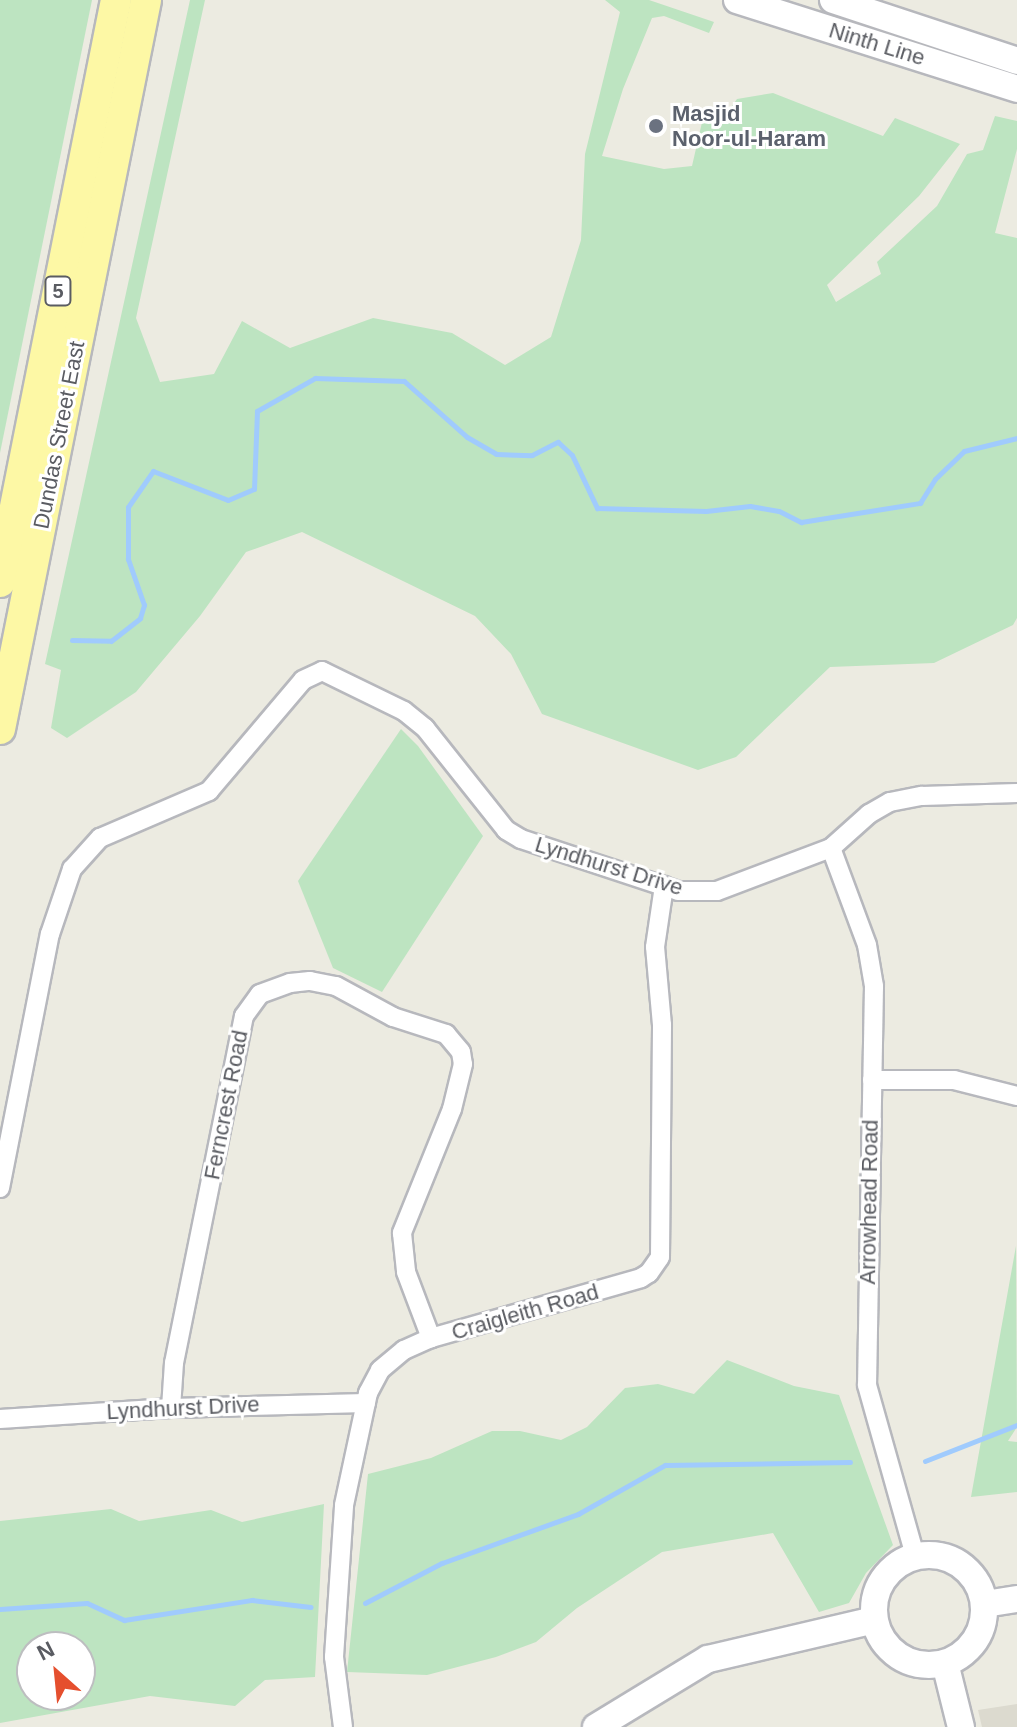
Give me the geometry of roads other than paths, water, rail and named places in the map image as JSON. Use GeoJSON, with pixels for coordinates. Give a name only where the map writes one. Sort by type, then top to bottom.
{"type":"FeatureCollection","features":[{"type":"Feature","properties":{"kind":"main road","name":"Dundas Street East"},"geometry":{"type":"LineString","coordinates":[[0,582],[116,0]]}},
{"type":"Feature","properties":{"kind":"main road","name":"Dundas Street East"},"geometry":{"type":"LineString","coordinates":[[0,729],[146,0]]}},
{"type":"Feature","properties":{"kind":"street","name":"Ninth Line"},"geometry":{"type":"LineString","coordinates":[[737,0],[1017,89]]}},
{"type":"Feature","properties":{"kind":"street","name":"Ninth Line"},"geometry":{"type":"LineString","coordinates":[[833,0],[1017,61]]}},
{"type":"Feature","properties":{"kind":"street","name":"Lyndhurst Drive"},"geometry":{"type":"LineString","coordinates":[[0,1188],[50,934],[72,869],[90,848],[110,833],[209,791],[303,680],[314,675],[331,673],[404,711],[425,728],[506,830],[521,839],[678,891],[717,891],[831,848],[869,814],[890,802],[922,796],[1017,793]]}},
{"type":"Feature","properties":{"kind":"street","name":"Arrowhead Road"},"geometry":{"type":"LineString","coordinates":[[831,848],[872,967],[867,1385],[915,1556]]}},
{"type":"Feature","properties":{"kind":"street","name":"Craigleith Road"},"geometry":{"type":"LineString","coordinates":[[343,1727],[334,1657],[344,1505],[366,1403],[380,1370],[404,1350],[431,1338],[631,1282],[649,1273],[660,1257],[662,1072],[655,947],[664,886]]}},
{"type":"Feature","properties":{"kind":"street","name":"Ferncrest Road"},"geometry":{"type":"LineString","coordinates":[[171,1408],[174,1363],[244,1016],[260,994],[290,983],[310,981],[336,986],[393,1017],[446,1034],[461,1052],[463,1064],[452,1109],[409,1209],[402,1233],[402,1259],[431,1338]]}},
{"type":"Feature","properties":{"kind":"street"},"geometry":{"type":"LineString","coordinates":[[872,1080],[954,1080],[1017,1096]]}},
{"type":"Feature","properties":{"kind":"street","name":"Lyndhurst Drive"},"geometry":{"type":"LineString","coordinates":[[0,1419],[171,1408],[366,1403]]}},
{"type":"Feature","properties":{"kind":"street"},"geometry":{"type":"LineString","coordinates":[[915,1556],[947,1557],[961,1564],[973,1575],[985,1604],[984,1620],[971,1647],[945,1663],[927,1666],[908,1662],[887,1645],[874,1620],[874,1603],[887,1573],[915,1556]]}},
{"type":"Feature","properties":{"kind":"street"},"geometry":{"type":"LineString","coordinates":[[985,1604],[1017,1599]]}},
{"type":"Feature","properties":{"kind":"street"},"geometry":{"type":"LineString","coordinates":[[596,1727],[708,1659],[874,1620]]}},
{"type":"Feature","properties":{"kind":"street"},"geometry":{"type":"LineString","coordinates":[[945,1663],[961,1727]]}},
{"type":"Feature","properties":{"kind":"waterway"},"geometry":{"type":"LineString","coordinates":[[72,640],[111,641],[140,618],[144,605],[128,559],[128,507],[153,471],[228,500],[254,489],[257,411],[315,378],[404,381],[467,437],[496,454],[532,455],[558,442],[572,455],[597,508],[706,511],[750,506],[779,511],[801,522],[920,503],[935,479],[964,451],[1017,438]]}},
{"type":"Feature","properties":{"kind":"waterway"},"geometry":{"type":"LineString","coordinates":[[925,1461],[1017,1425]]}},
{"type":"Feature","properties":{"kind":"waterway"},"geometry":{"type":"LineString","coordinates":[[365,1603],[442,1563],[578,1514],[665,1465],[850,1462]]}},
{"type":"Feature","properties":{"kind":"waterway"},"geometry":{"type":"LineString","coordinates":[[0,1609],[87,1603],[124,1620],[252,1600],[311,1607]]}},
{"type":"Feature","properties":{"kind":"place","name":"Masjid Noor-ul-Haram"},"geometry":{"type":"Point","coordinates":[656,126]}}]}
